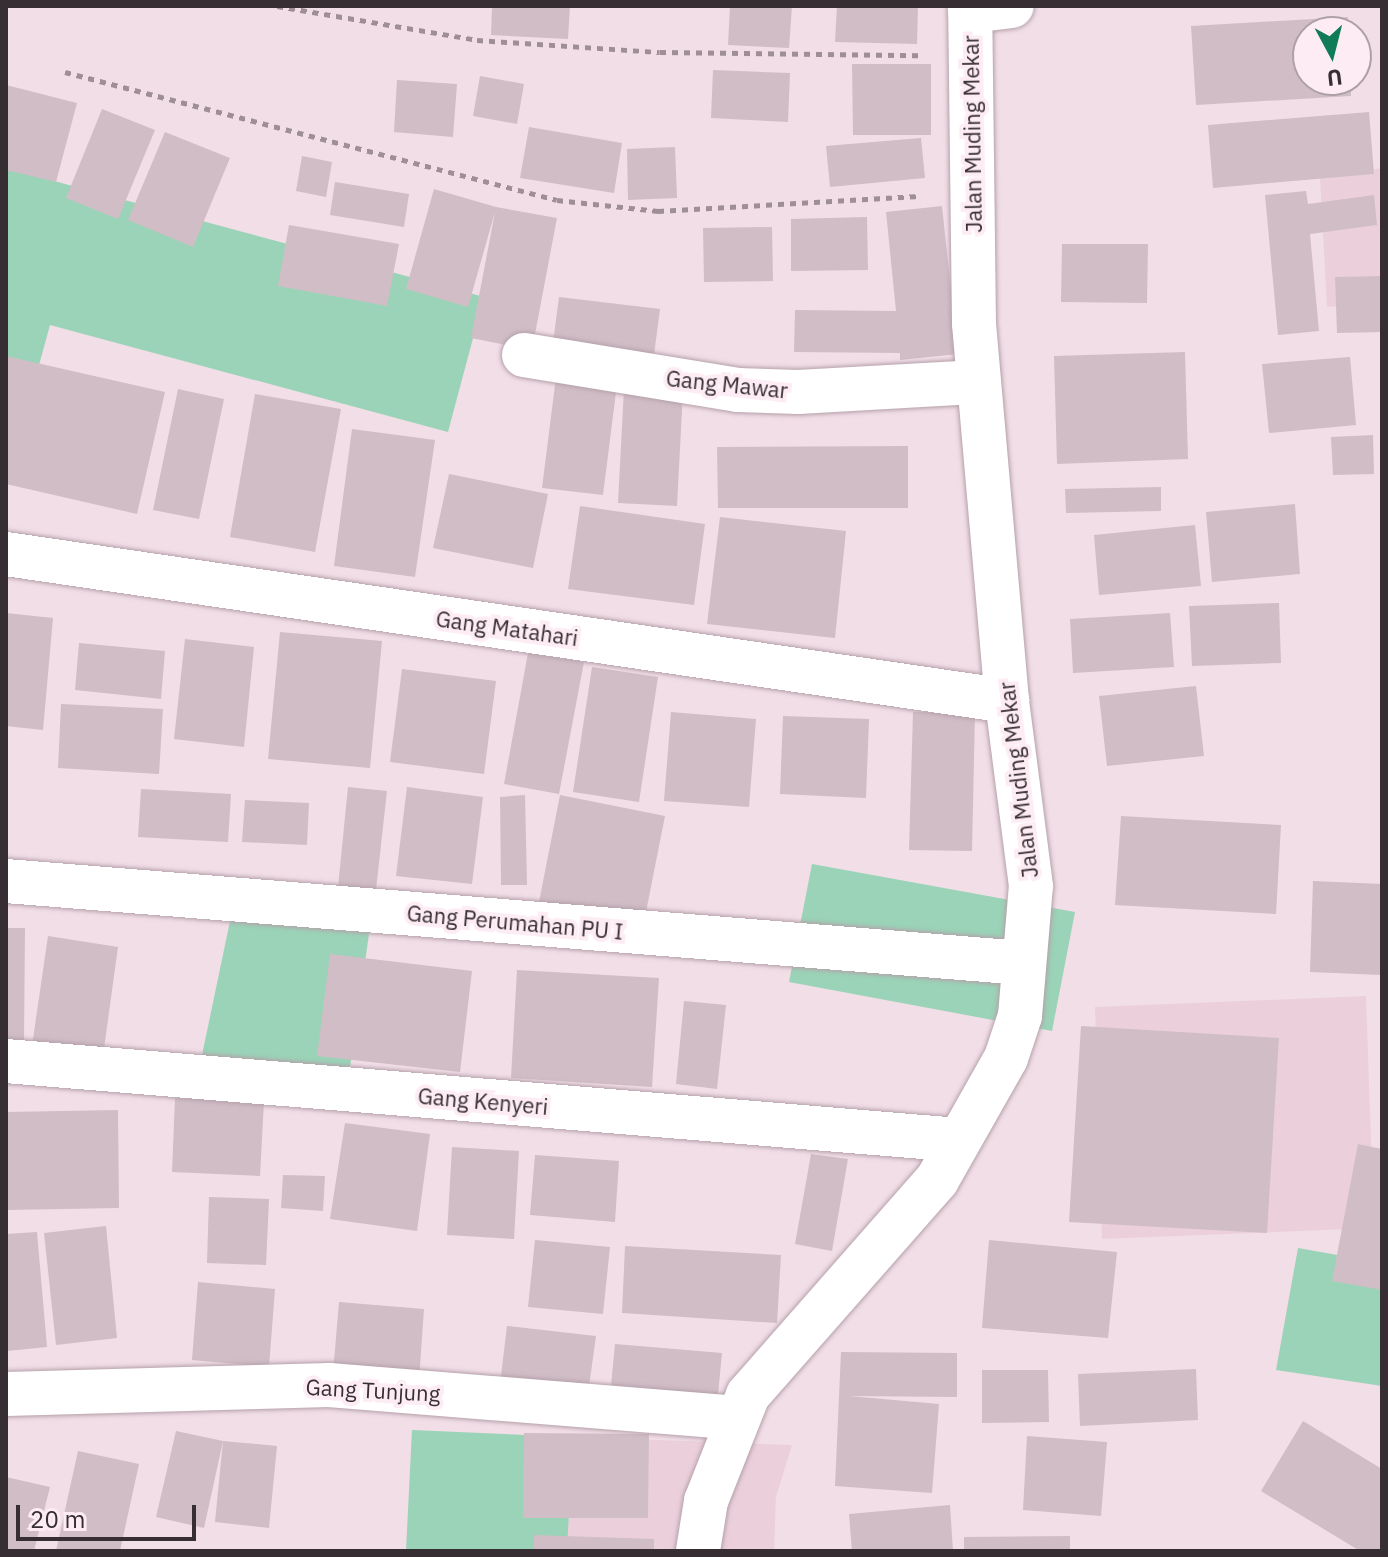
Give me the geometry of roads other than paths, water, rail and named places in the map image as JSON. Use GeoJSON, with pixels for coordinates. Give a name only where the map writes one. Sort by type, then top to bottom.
{"type":"FeatureCollection","features":[{"type":"Feature","properties":{"kind":"street","name":"Jalan Muding Mekar"},"geometry":{"type":"LineString","coordinates":[[698,1551],[706,1501],[748,1395],[937,1180],[1006,1058],[1020,1016],[1031,886],[1007,701],[974,323],[971,56],[984,8]]}},
{"type":"Feature","properties":{"kind":"street","name":"Gang Mawar"},"geometry":{"type":"LineString","coordinates":[[524,355],[738,390],[798,392],[979,382]]}},
{"type":"Feature","properties":{"kind":"street","name":"Gang Matahari"},"geometry":{"type":"LineString","coordinates":[[6,554],[1007,701]]}},
{"type":"Feature","properties":{"kind":"street","name":"Gang Perumahan PU I"},"geometry":{"type":"LineString","coordinates":[[6,881],[1024,963]]}},
{"type":"Feature","properties":{"kind":"street","name":"Gang Kenyeri"},"geometry":{"type":"LineString","coordinates":[[6,1061],[959,1140]]}},
{"type":"Feature","properties":{"kind":"street","name":"Gang Tunjung"},"geometry":{"type":"LineString","coordinates":[[6,1394],[329,1385],[738,1418]]}}]}
